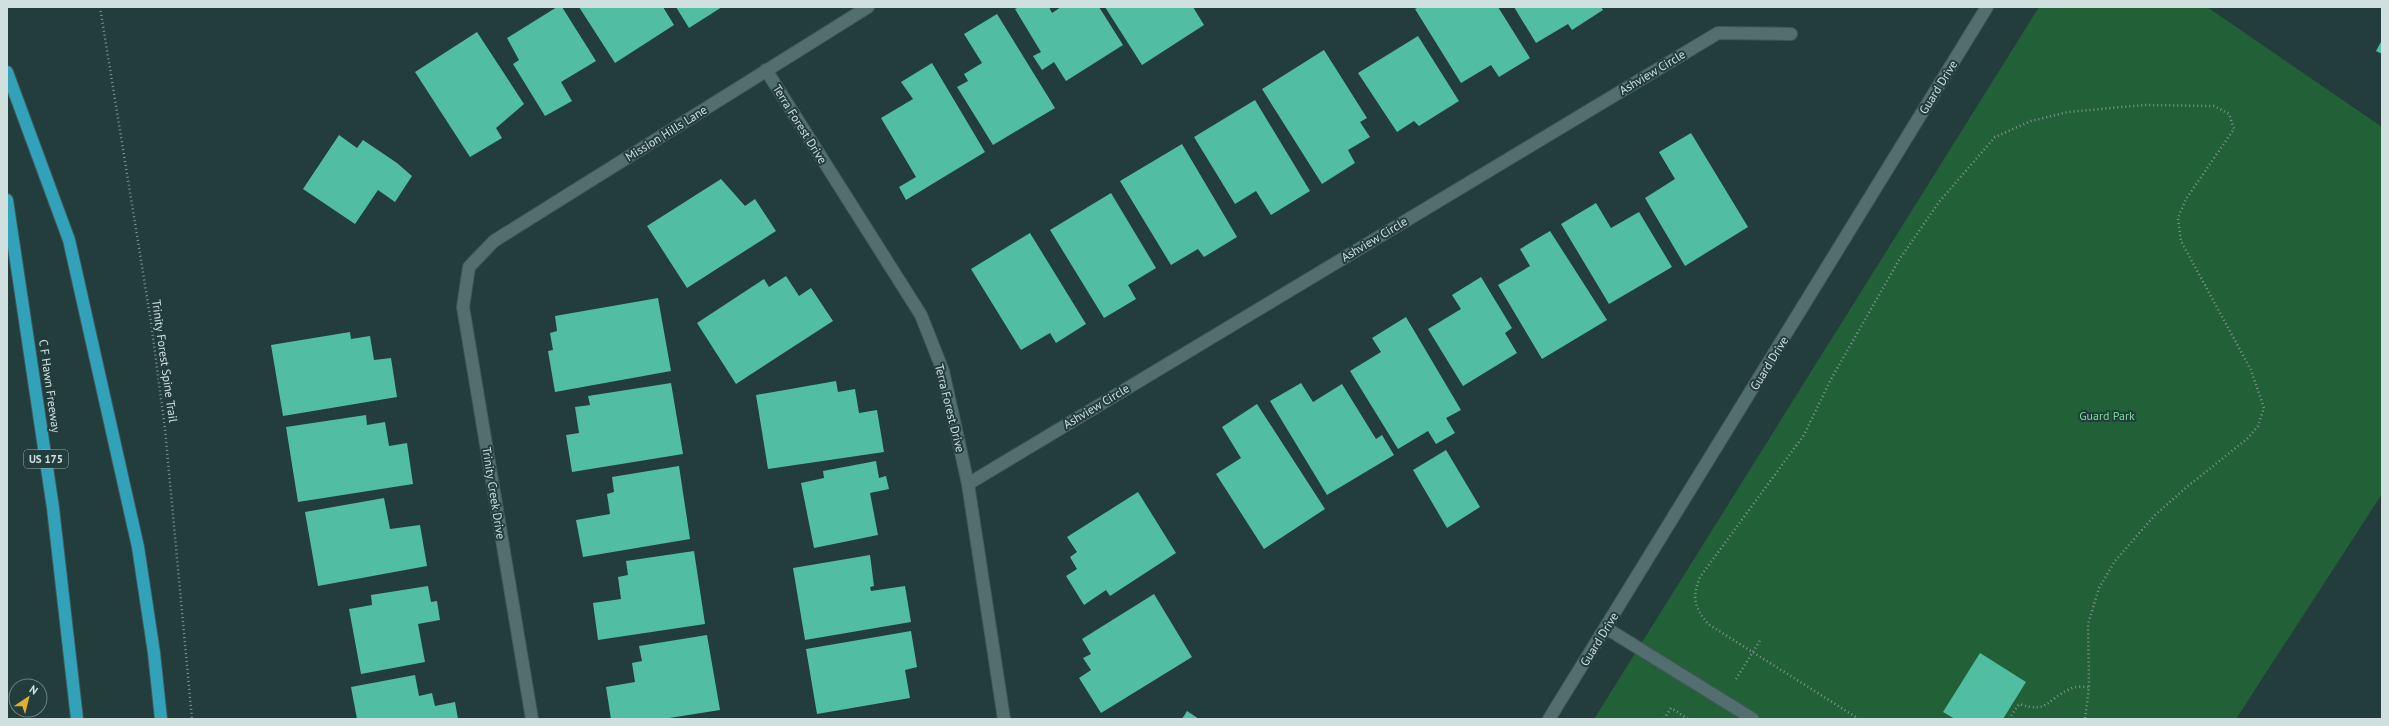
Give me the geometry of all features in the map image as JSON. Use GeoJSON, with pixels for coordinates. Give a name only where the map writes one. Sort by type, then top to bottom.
{"type":"FeatureCollection","features":[{"type":"Feature","properties":{"kind":"highway"},"geometry":{"type":"LineString","coordinates":[[7,72],[69,240],[138,547],[154,653],[161,719]]}},
{"type":"Feature","properties":{"kind":"highway","name":"C F Hawn Freeway"},"geometry":{"type":"LineString","coordinates":[[7,200],[53,508],[77,719]]}},
{"type":"Feature","properties":{"kind":"street","name":"Mission Hills Lane"},"geometry":{"type":"LineString","coordinates":[[469,266],[494,241],[868,7]]}},
{"type":"Feature","properties":{"kind":"street","name":"Guard Drive"},"geometry":{"type":"LineString","coordinates":[[1549,719],[1987,7]]}},
{"type":"Feature","properties":{"kind":"street","name":"Ashview Circle"},"geometry":{"type":"LineString","coordinates":[[968,484],[1718,33],[1791,34]]}},
{"type":"Feature","properties":{"kind":"street","name":"Terra Forest Drive"},"geometry":{"type":"LineString","coordinates":[[766,70],[921,316],[943,371],[968,484],[1004,719]]}},
{"type":"Feature","properties":{"kind":"street","name":"Trinity Creek Drive"},"geometry":{"type":"LineString","coordinates":[[469,266],[463,307],[532,719]]}},
{"type":"Feature","properties":{"kind":"street"},"geometry":{"type":"LineString","coordinates":[[1606,628],[1753,719]]}},
{"type":"Feature","properties":{"kind":"path","name":"Trinity Forest Spine Trail"},"geometry":{"type":"LineString","coordinates":[[100,7],[151,322],[165,429],[192,719]]}},
{"type":"Feature","properties":{"kind":"path"},"geometry":{"type":"LineString","coordinates":[[1859,719],[1708,624],[1697,610],[1695,591],[1700,577],[1804,435],[1830,381],[1899,260],[1939,202],[1995,137],[2031,121],[2068,112],[2144,105],[2214,106],[2229,114],[2234,129],[2186,199],[2178,218],[2181,240],[2251,370],[2264,408],[2258,426],[2247,439],[2228,456],[2188,486],[2155,516],[2115,561],[2099,588],[2088,624],[2089,687],[2085,719]]}},
{"type":"Feature","properties":{"kind":"path"},"geometry":{"type":"LineString","coordinates":[[2010,719],[2019,704],[2030,708],[2042,708],[2072,688],[2089,687]]}},
{"type":"Feature","properties":{"kind":"path"},"geometry":{"type":"LineString","coordinates":[[1664,719],[1671,708],[1688,719]]}},
{"type":"Feature","properties":{"kind":"green space","name":"Guard Park"},"geometry":{"type":"Polygon","coordinates":[[[2039,7],[2207,7],[2382,127],[2382,494],[2236,719],[1594,719],[2039,7]]]}},
{"type":"Feature","properties":{"kind":"building"},"geometry":{"type":"Polygon","coordinates":[[[557,7],[562,7],[596,61],[561,82],[572,101],[545,116],[513,64],[519,60],[507,38],[557,7]]]}},
{"type":"Feature","properties":{"kind":"building"},"geometry":{"type":"Polygon","coordinates":[[[579,7],[663,7],[674,25],[615,63],[579,7]]]}},
{"type":"Feature","properties":{"kind":"building"},"geometry":{"type":"Polygon","coordinates":[[[676,7],[722,7],[689,28],[676,7]]]}},
{"type":"Feature","properties":{"kind":"building"},"geometry":{"type":"Polygon","coordinates":[[[1019,7],[1049,7],[1052,13],[1061,7],[1099,7],[1123,45],[1066,81],[1054,62],[1042,70],[1033,56],[1041,52],[1015,9],[1019,7]]]}},
{"type":"Feature","properties":{"kind":"building"},"geometry":{"type":"Polygon","coordinates":[[[1105,7],[1193,7],[1204,25],[1142,65],[1105,7]]]}},
{"type":"Feature","properties":{"kind":"building"},"geometry":{"type":"Polygon","coordinates":[[[1419,7],[1498,7],[1530,58],[1499,77],[1491,65],[1461,83],[1415,9],[1419,7]]]}},
{"type":"Feature","properties":{"kind":"building"},"geometry":{"type":"Polygon","coordinates":[[[1514,7],[1601,7],[1603,10],[1572,30],[1568,24],[1536,43],[1514,7]]]}},
{"type":"Feature","properties":{"kind":"building"},"geometry":{"type":"Polygon","coordinates":[[[997,14],[1055,108],[993,145],[957,87],[968,81],[964,74],[982,63],[964,34],[997,14]]]}},
{"type":"Feature","properties":{"kind":"building"},"geometry":{"type":"Polygon","coordinates":[[[477,32],[524,104],[496,128],[502,138],[470,157],[415,72],[477,32]]]}},
{"type":"Feature","properties":{"kind":"building"},"geometry":{"type":"Polygon","coordinates":[[[1418,36],[1459,101],[1419,126],[1414,121],[1397,132],[1358,73],[1418,36]]]}},
{"type":"Feature","properties":{"kind":"building"},"geometry":{"type":"Polygon","coordinates":[[[2382,40],[2382,54],[2376,51],[2382,40]]]}},
{"type":"Feature","properties":{"kind":"building"},"geometry":{"type":"Polygon","coordinates":[[[1324,50],[1367,118],[1360,122],[1370,137],[1348,150],[1355,163],[1322,184],[1262,89],[1324,50]]]}},
{"type":"Feature","properties":{"kind":"building"},"geometry":{"type":"Polygon","coordinates":[[[932,63],[985,152],[906,200],[899,187],[916,177],[881,118],[913,99],[901,82],[932,63]]]}},
{"type":"Feature","properties":{"kind":"building"},"geometry":{"type":"Polygon","coordinates":[[[1255,100],[1310,191],[1271,215],[1256,191],[1235,204],[1194,137],[1255,100]]]}},
{"type":"Feature","properties":{"kind":"building"},"geometry":{"type":"Polygon","coordinates":[[[1691,133],[1748,227],[1685,266],[1645,198],[1675,179],[1659,152],[1691,133]]]}},
{"type":"Feature","properties":{"kind":"building"},"geometry":{"type":"Polygon","coordinates":[[[339,135],[357,148],[363,140],[397,163],[412,176],[395,202],[378,190],[355,224],[303,189],[339,135]]]}},
{"type":"Feature","properties":{"kind":"building"},"geometry":{"type":"Polygon","coordinates":[[[1182,144],[1237,237],[1204,257],[1198,249],[1171,265],[1120,181],[1182,144]]]}},
{"type":"Feature","properties":{"kind":"building"},"geometry":{"type":"Polygon","coordinates":[[[721,179],[745,206],[755,199],[776,231],[687,288],[647,226],[721,179]]]}},
{"type":"Feature","properties":{"kind":"building"},"geometry":{"type":"Polygon","coordinates":[[[1111,193],[1156,268],[1128,285],[1136,299],[1104,318],[1050,230],[1111,193]]]}},
{"type":"Feature","properties":{"kind":"building"},"geometry":{"type":"Polygon","coordinates":[[[1596,203],[1611,228],[1639,212],[1672,267],[1609,304],[1561,224],[1596,203]]]}},
{"type":"Feature","properties":{"kind":"building"},"geometry":{"type":"Polygon","coordinates":[[[1550,231],[1607,320],[1542,359],[1498,285],[1530,266],[1520,249],[1550,231]]]}},
{"type":"Feature","properties":{"kind":"building"},"geometry":{"type":"Polygon","coordinates":[[[1030,233],[1086,324],[1056,343],[1050,333],[1021,350],[971,269],[1030,233]]]}},
{"type":"Feature","properties":{"kind":"building"},"geometry":{"type":"Polygon","coordinates":[[[786,276],[799,296],[811,288],[833,321],[736,384],[697,323],[764,279],[769,287],[786,276]]]}},
{"type":"Feature","properties":{"kind":"building"},"geometry":{"type":"Polygon","coordinates":[[[1481,277],[1512,328],[1505,333],[1517,353],[1463,386],[1428,329],[1461,309],[1452,295],[1481,277]]]}},
{"type":"Feature","properties":{"kind":"building"},"geometry":{"type":"Polygon","coordinates":[[[658,298],[671,371],[555,392],[548,351],[553,350],[550,333],[557,331],[555,316],[658,298]]]}},
{"type":"Feature","properties":{"kind":"building"},"geometry":{"type":"Polygon","coordinates":[[[1406,317],[1461,410],[1446,418],[1455,433],[1436,444],[1428,431],[1398,449],[1350,371],[1381,352],[1372,338],[1406,317]]]}},
{"type":"Feature","properties":{"kind":"building"},"geometry":{"type":"Polygon","coordinates":[[[350,332],[351,339],[370,336],[374,360],[391,358],[397,397],[283,416],[271,345],[350,332]]]}},
{"type":"Feature","properties":{"kind":"building"},"geometry":{"type":"Polygon","coordinates":[[[836,381],[838,392],[855,389],[859,413],[877,410],[884,452],[768,469],[756,395],[836,381]]]}},
{"type":"Feature","properties":{"kind":"building"},"geometry":{"type":"Polygon","coordinates":[[[671,383],[683,454],[572,472],[566,435],[579,433],[575,407],[590,405],[588,396],[671,383]]]}},
{"type":"Feature","properties":{"kind":"building"},"geometry":{"type":"Polygon","coordinates":[[[1301,383],[1313,402],[1342,384],[1376,439],[1382,435],[1394,455],[1327,495],[1270,401],[1301,383]]]}},
{"type":"Feature","properties":{"kind":"building"},"geometry":{"type":"Polygon","coordinates":[[[1257,404],[1325,509],[1264,549],[1216,474],[1241,458],[1222,427],[1257,404]]]}},
{"type":"Feature","properties":{"kind":"building"},"geometry":{"type":"Polygon","coordinates":[[[366,415],[367,425],[385,422],[389,446],[407,443],[413,484],[298,502],[286,427],[366,415]]]}},
{"type":"Feature","properties":{"kind":"building"},"geometry":{"type":"Polygon","coordinates":[[[1446,450],[1480,507],[1447,528],[1413,470],[1446,450]]]}},
{"type":"Feature","properties":{"kind":"building"},"geometry":{"type":"Polygon","coordinates":[[[876,461],[879,478],[886,476],[889,489],[870,493],[878,535],[814,548],[801,483],[824,478],[823,471],[876,461]]]}},
{"type":"Feature","properties":{"kind":"building"},"geometry":{"type":"Polygon","coordinates":[[[679,466],[690,539],[583,557],[576,520],[610,514],[607,494],[614,492],[612,477],[679,466]]]}},
{"type":"Feature","properties":{"kind":"building"},"geometry":{"type":"Polygon","coordinates":[[[1138,492],[1176,553],[1110,596],[1106,590],[1084,605],[1066,576],[1077,569],[1070,557],[1077,552],[1067,537],[1138,492]]]}},
{"type":"Feature","properties":{"kind":"building"},"geometry":{"type":"Polygon","coordinates":[[[384,498],[390,529],[420,525],[427,566],[318,586],[305,512],[384,498]]]}},
{"type":"Feature","properties":{"kind":"building"},"geometry":{"type":"Polygon","coordinates":[[[694,551],[705,624],[598,640],[593,603],[621,599],[618,577],[628,575],[626,561],[694,551]]]}},
{"type":"Feature","properties":{"kind":"building"},"geometry":{"type":"Polygon","coordinates":[[[870,555],[874,586],[870,587],[871,591],[905,586],[911,622],[805,640],[793,568],[870,555]]]}},
{"type":"Feature","properties":{"kind":"building"},"geometry":{"type":"Polygon","coordinates":[[[428,586],[431,602],[437,601],[440,620],[418,624],[425,662],[361,674],[349,609],[372,605],[371,595],[428,586]]]}},
{"type":"Feature","properties":{"kind":"building"},"geometry":{"type":"Polygon","coordinates":[[[1154,594],[1192,657],[1101,713],[1079,678],[1091,670],[1083,658],[1091,654],[1082,639],[1154,594]]]}},
{"type":"Feature","properties":{"kind":"building"},"geometry":{"type":"Polygon","coordinates":[[[911,631],[917,667],[905,670],[910,698],[817,714],[806,649],[911,631]]]}},
{"type":"Feature","properties":{"kind":"building"},"geometry":{"type":"Polygon","coordinates":[[[707,635],[720,710],[663,719],[611,719],[606,687],[635,682],[632,663],[642,661],[639,646],[707,635]]]}},
{"type":"Feature","properties":{"kind":"building"},"geometry":{"type":"Polygon","coordinates":[[[1980,653],[2026,682],[2003,719],[1955,719],[1943,712],[1980,653]]]}},
{"type":"Feature","properties":{"kind":"building"},"geometry":{"type":"Polygon","coordinates":[[[415,675],[419,696],[432,693],[435,706],[455,702],[458,719],[357,719],[351,687],[415,675]]]}},
{"type":"Feature","properties":{"kind":"building"},"geometry":{"type":"Polygon","coordinates":[[[1187,711],[1199,719],[1182,719],[1187,711]]]}}]}
